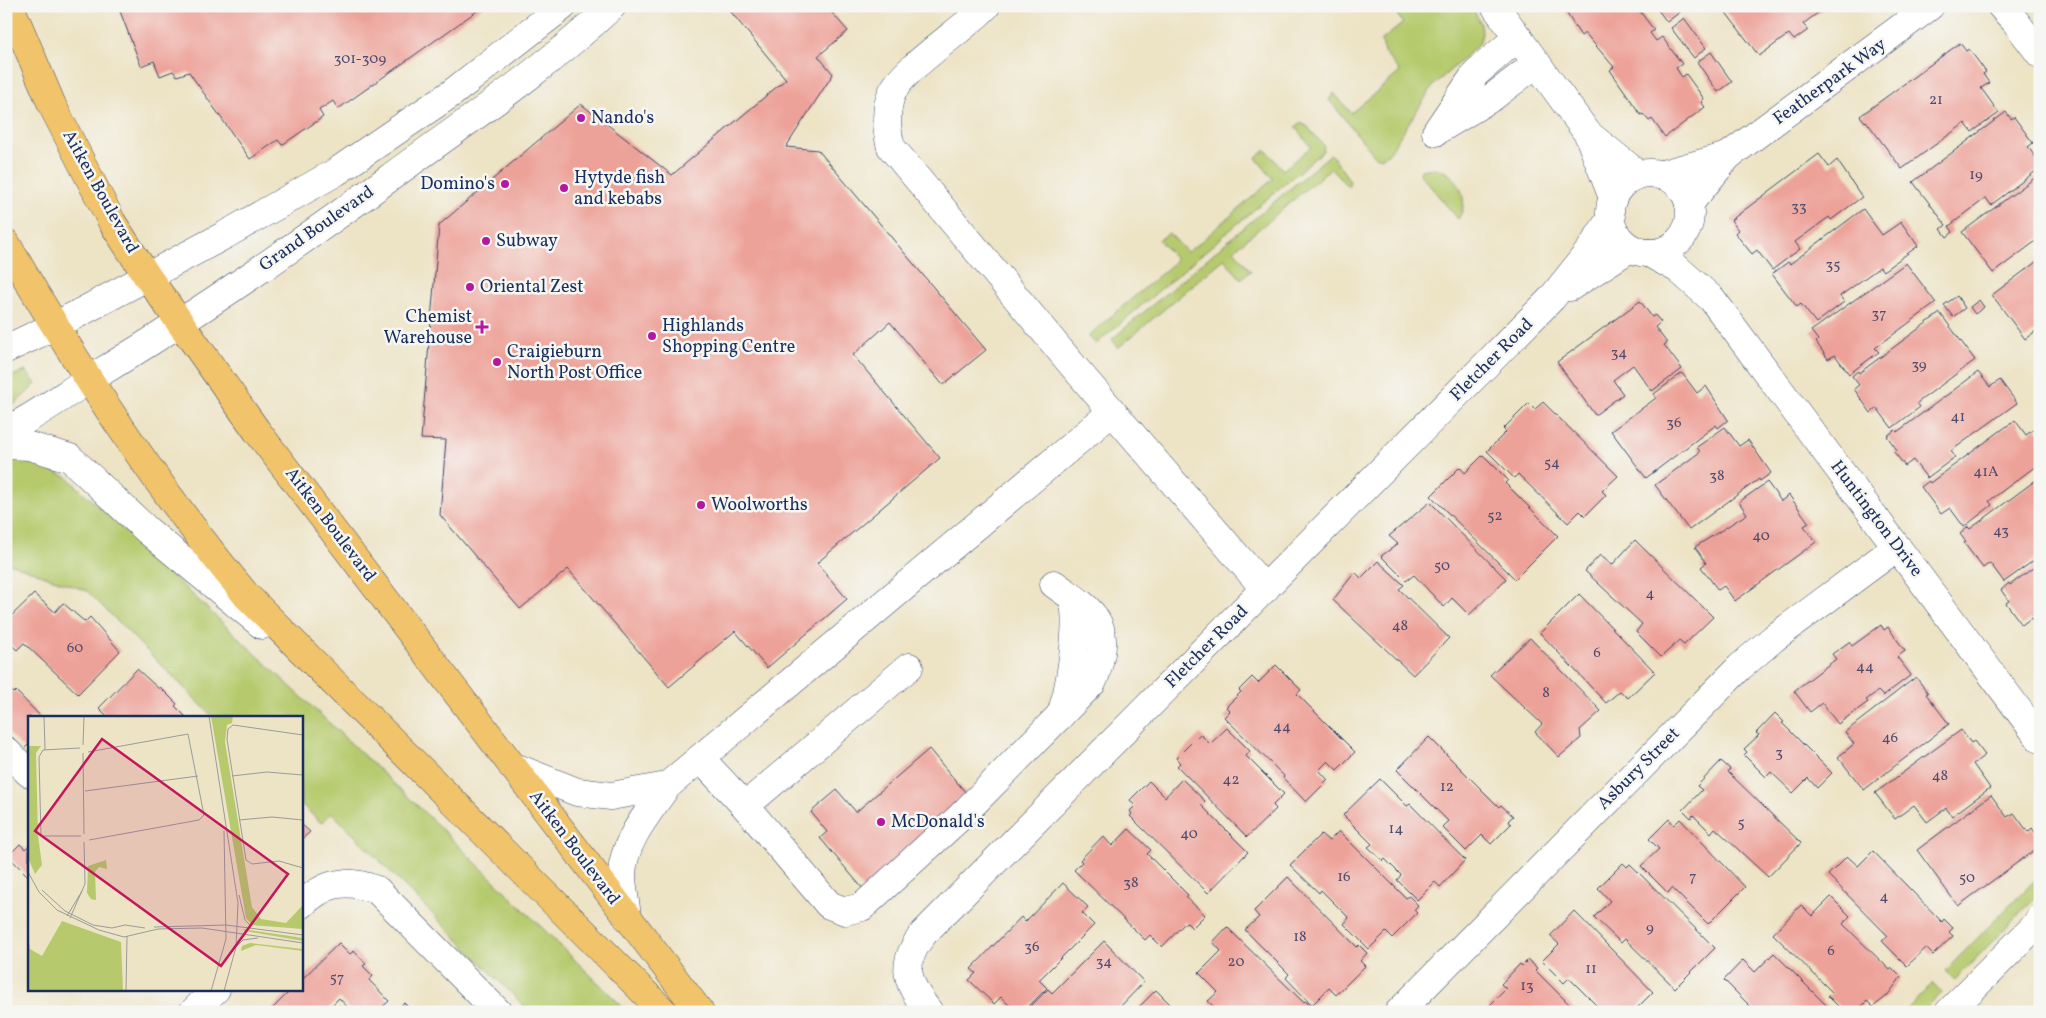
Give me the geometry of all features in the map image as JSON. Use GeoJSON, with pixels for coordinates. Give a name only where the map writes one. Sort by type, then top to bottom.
{"type":"FeatureCollection","features":[{"type":"Feature","properties":{"kind":"main road","name":"Aitken Boulevard"},"geometry":{"type":"LineString","coordinates":[[10,6],[52,105],[107,213],[147,276],[257,431],[700,1012]]}},
{"type":"Feature","properties":{"kind":"main road"},"geometry":{"type":"LineString","coordinates":[[6,243],[89,380],[206,546],[247,596],[329,680],[664,1012]]}},
{"type":"Feature","properties":{"kind":"street","name":"Grand Boulevard"},"geometry":{"type":"LineString","coordinates":[[6,349],[55,326],[275,208],[351,163],[452,93],[563,6]]}},
{"type":"Feature","properties":{"kind":"street","name":"Grand Boulevard"},"geometry":{"type":"LineString","coordinates":[[6,430],[58,402],[89,380],[181,324],[500,98],[547,63],[612,6]]}},
{"type":"Feature","properties":{"kind":"street"},"geometry":{"type":"LineString","coordinates":[[986,6],[907,73],[892,93],[886,113],[886,131],[891,147],[1112,412],[1265,588]]}},
{"type":"Feature","properties":{"kind":"street"},"geometry":{"type":"LineString","coordinates":[[1495,6],[1588,134],[1612,208],[1613,230],[1640,251],[1670,248],[1684,234],[1689,224],[1689,204],[1678,185],[1649,175],[1588,134]]}},
{"type":"Feature","properties":{"kind":"street","name":"Featherpark Way"},"geometry":{"type":"LineString","coordinates":[[1689,204],[1728,156],[1930,6]]}},
{"type":"Feature","properties":{"kind":"street"},"geometry":{"type":"LineString","coordinates":[[2001,6],[2040,54]]}},
{"type":"Feature","properties":{"kind":"street"},"geometry":{"type":"LineString","coordinates":[[1518,37],[1476,73],[1436,132],[1494,96],[1537,63]]}},
{"type":"Feature","properties":{"kind":"street","name":"Featherpark Way"},"geometry":{"type":"LineString","coordinates":[[1649,175],[1728,156]]}},
{"type":"Feature","properties":{"kind":"street"},"geometry":{"type":"LineString","coordinates":[[1612,208],[1628,180],[1649,175]]}},
{"type":"Feature","properties":{"kind":"street","name":"Fletcher Road"},"geometry":{"type":"LineString","coordinates":[[928,1012],[916,995],[909,979],[908,964],[913,946],[1552,298],[1590,250],[1612,208]]}},
{"type":"Feature","properties":{"kind":"street","name":"Huntington Drive"},"geometry":{"type":"LineString","coordinates":[[1684,234],[1712,299]]}},
{"type":"Feature","properties":{"kind":"street","name":"Fletcher Road"},"geometry":{"type":"LineString","coordinates":[[1552,298],[1640,251]]}},
{"type":"Feature","properties":{"kind":"street","name":"Huntington Drive"},"geometry":{"type":"LineString","coordinates":[[1640,251],[1678,269],[1712,299],[2040,739]]}},
{"type":"Feature","properties":{"kind":"street"},"geometry":{"type":"LineString","coordinates":[[627,917],[622,875],[626,853],[638,828],[667,786],[1112,412]]}},
{"type":"Feature","properties":{"kind":"street"},"geometry":{"type":"LineString","coordinates":[[6,445],[29,446],[70,458],[148,531],[329,680]]}},
{"type":"Feature","properties":{"kind":"street","name":"Asbury Street"},"geometry":{"type":"LineString","coordinates":[[1399,1012],[1740,667],[1774,638],[1897,547]]}},
{"type":"Feature","properties":{"kind":"street"},"geometry":{"type":"LineString","coordinates":[[700,758],[745,806],[829,905],[836,909],[853,911],[862,907],[959,818],[1092,684],[1097,674],[1103,633],[1096,620],[1063,590]]}},
{"type":"Feature","properties":{"kind":"street"},"geometry":{"type":"LineString","coordinates":[[745,806],[909,667]]}},
{"type":"Feature","properties":{"kind":"street"},"geometry":{"type":"LineString","coordinates":[[6,751],[28,772]]}},
{"type":"Feature","properties":{"kind":"street"},"geometry":{"type":"LineString","coordinates":[[512,766],[577,792],[611,796],[667,786]]}},
{"type":"Feature","properties":{"kind":"street"},"geometry":{"type":"LineString","coordinates":[[302,904],[313,894],[328,886],[342,882],[360,883],[377,890],[416,932],[498,1012]]}},
{"type":"Feature","properties":{"kind":"street"},"geometry":{"type":"LineString","coordinates":[[1949,1012],[2038,922]]}},
{"type":"Feature","properties":{"kind":"street"},"geometry":{"type":"LineString","coordinates":[[193,1012],[215,990]]}},
{"type":"Feature","properties":{"kind":"green space"},"geometry":{"type":"Polygon","coordinates":[[[1391,6],[1471,6],[1481,24],[1482,34],[1479,44],[1433,86],[1389,153],[1381,158],[1375,156],[1329,100],[1334,93],[1351,113],[1400,72],[1384,52],[1382,40],[1403,23],[1391,6]]]}},
{"type":"Feature","properties":{"kind":"green space"},"geometry":{"type":"Polygon","coordinates":[[[1301,123],[1307,126],[1324,146],[1322,152],[1096,344],[1088,336],[1175,262],[1175,258],[1159,240],[1169,233],[1187,252],[1197,245],[1273,179],[1256,158],[1266,150],[1283,170],[1311,147],[1295,127],[1301,123]]]}},
{"type":"Feature","properties":{"kind":"green space"},"geometry":{"type":"Polygon","coordinates":[[[1331,154],[1350,181],[1348,187],[1331,168],[1234,250],[1251,271],[1241,279],[1224,259],[1118,348],[1112,339],[1331,154]]]}},
{"type":"Feature","properties":{"kind":"green space"},"geometry":{"type":"Polygon","coordinates":[[[1433,168],[1449,174],[1460,187],[1463,203],[1458,219],[1420,174],[1421,170],[1433,168]]]}},
{"type":"Feature","properties":{"kind":"green space"},"geometry":{"type":"Polygon","coordinates":[[[26,371],[36,384],[16,403],[6,408],[6,378],[26,371]]]}},
{"type":"Feature","properties":{"kind":"green space"},"geometry":{"type":"Polygon","coordinates":[[[23,458],[67,477],[422,810],[628,1012],[530,1012],[332,813],[321,823],[302,805],[302,716],[212,716],[87,591],[6,562],[6,461],[23,458]]]}},
{"type":"Feature","properties":{"kind":"green space"},"geometry":{"type":"Polygon","coordinates":[[[2040,875],[2040,892],[1955,980],[1945,971],[2040,875]]]}},
{"type":"Feature","properties":{"kind":"green space"},"geometry":{"type":"Polygon","coordinates":[[[1933,983],[1942,993],[1923,1012],[1904,1012],[1933,983]]]}},
{"type":"Feature","properties":{"kind":"building"},"geometry":{"type":"Polygon","coordinates":[[[118,6],[484,6],[338,109],[333,101],[319,110],[323,117],[282,145],[278,140],[250,159],[189,72],[177,76],[173,71],[160,76],[154,61],[141,66],[118,6]]]}},
{"type":"Feature","properties":{"kind":"building","name":"Highlands Shopping Centre"},"geometry":{"type":"Polygon","coordinates":[[[726,6],[826,6],[848,31],[818,56],[833,74],[786,147],[818,150],[986,350],[943,385],[890,322],[853,355],[940,458],[817,563],[847,599],[767,668],[735,631],[669,687],[568,569],[520,609],[440,515],[446,440],[421,439],[439,225],[581,104],[672,175],[786,79],[726,6]]]}},
{"type":"Feature","properties":{"kind":"building"},"geometry":{"type":"Polygon","coordinates":[[[1562,6],[1628,6],[1630,8],[1636,6],[1654,30],[1650,33],[1656,41],[1662,37],[1682,64],[1676,68],[1682,77],[1686,74],[1704,99],[1701,102],[1705,107],[1665,137],[1652,119],[1649,121],[1643,114],[1641,115],[1610,70],[1614,67],[1585,33],[1581,36],[1562,6]]]}},
{"type":"Feature","properties":{"kind":"building"},"geometry":{"type":"Polygon","coordinates":[[[1655,6],[1676,6],[1680,12],[1667,22],[1655,6]]]}},
{"type":"Feature","properties":{"kind":"building"},"geometry":{"type":"Polygon","coordinates":[[[1721,6],[1827,6],[1803,24],[1808,30],[1794,40],[1789,34],[1759,56],[1721,6]]]}},
{"type":"Feature","properties":{"kind":"building"},"geometry":{"type":"Polygon","coordinates":[[[1684,18],[1706,48],[1694,58],[1671,28],[1684,18]]]}},
{"type":"Feature","properties":{"kind":"building"},"geometry":{"type":"Polygon","coordinates":[[[1960,43],[1966,51],[1969,49],[1986,72],[1983,74],[1989,83],[1981,88],[1999,113],[1972,132],[1965,123],[1902,169],[1866,121],[1860,116],[1960,43]]]}},
{"type":"Feature","properties":{"kind":"building"},"geometry":{"type":"Polygon","coordinates":[[[1711,52],[1732,82],[1718,92],[1697,62],[1711,52]]]}},
{"type":"Feature","properties":{"kind":"building"},"geometry":{"type":"Polygon","coordinates":[[[2006,112],[2011,119],[2014,117],[2033,143],[2028,147],[2040,163],[2040,168],[1991,205],[1986,198],[1949,226],[1953,232],[1947,237],[1941,229],[1946,225],[1913,182],[2006,112]]]}},
{"type":"Feature","properties":{"kind":"building"},"geometry":{"type":"Polygon","coordinates":[[[1819,154],[1829,167],[1837,160],[1862,197],[1831,220],[1829,217],[1795,242],[1800,249],[1772,270],[1757,250],[1752,254],[1735,233],[1738,230],[1731,220],[1819,154]]]}},
{"type":"Feature","properties":{"kind":"building"},"geometry":{"type":"Polygon","coordinates":[[[2040,174],[2040,238],[1993,273],[1962,232],[2040,174]]]}},
{"type":"Feature","properties":{"kind":"building"},"geometry":{"type":"Polygon","coordinates":[[[1863,209],[1882,235],[1901,222],[1918,246],[1883,271],[1880,267],[1840,296],[1844,302],[1816,323],[1801,304],[1797,307],[1772,274],[1788,262],[1790,264],[1863,209]]]}},
{"type":"Feature","properties":{"kind":"building"},"geometry":{"type":"Polygon","coordinates":[[[2040,259],[2040,328],[2025,339],[1992,295],[2040,259]]]}},
{"type":"Feature","properties":{"kind":"building"},"geometry":{"type":"Polygon","coordinates":[[[1906,263],[1936,303],[1875,348],[1879,352],[1849,374],[1835,355],[1828,359],[1811,331],[1906,263]]]}},
{"type":"Feature","properties":{"kind":"building"},"geometry":{"type":"Polygon","coordinates":[[[1957,296],[1965,308],[1953,317],[1944,305],[1957,296]]]}},
{"type":"Feature","properties":{"kind":"building"},"geometry":{"type":"Polygon","coordinates":[[[1979,300],[1984,307],[1975,314],[1970,307],[1979,300]]]}},
{"type":"Feature","properties":{"kind":"building"},"geometry":{"type":"Polygon","coordinates":[[[1640,301],[1652,317],[1655,315],[1661,322],[1655,327],[1667,343],[1664,345],[1682,369],[1652,391],[1633,365],[1613,380],[1623,394],[1595,415],[1557,362],[1640,301]]]}},
{"type":"Feature","properties":{"kind":"building"},"geometry":{"type":"Polygon","coordinates":[[[1940,313],[1975,360],[1917,403],[1920,407],[1892,428],[1877,408],[1871,413],[1854,389],[1859,385],[1852,376],[1858,371],[1859,373],[1940,313]]]}},
{"type":"Feature","properties":{"kind":"building"},"geometry":{"type":"Polygon","coordinates":[[[1978,372],[1990,387],[2000,380],[2017,403],[1951,451],[1955,457],[1927,478],[1913,460],[1905,466],[1894,452],[1897,450],[1887,436],[1895,430],[1897,432],[1978,372]]]}},
{"type":"Feature","properties":{"kind":"building"},"geometry":{"type":"Polygon","coordinates":[[[1682,373],[1697,393],[1706,386],[1728,420],[1718,428],[1716,425],[1646,478],[1611,431],[1656,398],[1654,394],[1682,373]]]}},
{"type":"Feature","properties":{"kind":"building"},"geometry":{"type":"Polygon","coordinates":[[[1543,402],[1618,476],[1602,491],[1606,495],[1585,516],[1580,511],[1568,523],[1518,474],[1514,478],[1487,451],[1506,432],[1503,429],[1529,403],[1535,409],[1543,402]]]}},
{"type":"Feature","properties":{"kind":"building"},"geometry":{"type":"Polygon","coordinates":[[[2015,420],[2026,435],[2036,428],[2040,433],[2040,463],[1989,501],[1992,505],[1964,527],[1950,508],[1941,514],[1921,487],[1929,481],[1930,483],[2015,420]]]}},
{"type":"Feature","properties":{"kind":"building"},"geometry":{"type":"Polygon","coordinates":[[[1725,427],[1739,446],[1748,440],[1771,473],[1760,481],[1759,479],[1689,530],[1655,485],[1700,452],[1697,447],[1725,427]]]}},
{"type":"Feature","properties":{"kind":"building"},"geometry":{"type":"Polygon","coordinates":[[[1483,455],[1508,480],[1505,483],[1558,536],[1515,579],[1431,496],[1460,467],[1465,473],[1483,455]]]}},
{"type":"Feature","properties":{"kind":"building"},"geometry":{"type":"Polygon","coordinates":[[[2040,477],[2040,556],[2004,582],[1990,563],[1983,568],[1964,543],[1966,542],[1960,534],[1968,527],[1970,529],[2040,477]]]}},
{"type":"Feature","properties":{"kind":"building"},"geometry":{"type":"Polygon","coordinates":[[[1767,482],[1781,501],[1789,495],[1809,523],[1804,526],[1816,542],[1735,601],[1724,586],[1718,590],[1701,567],[1706,563],[1695,547],[1747,514],[1739,502],[1767,482]]]}},
{"type":"Feature","properties":{"kind":"building"},"geometry":{"type":"Polygon","coordinates":[[[1430,502],[1506,579],[1469,615],[1452,598],[1444,607],[1414,575],[1406,581],[1381,556],[1398,544],[1389,536],[1430,502]]]}},
{"type":"Feature","properties":{"kind":"building"},"geometry":{"type":"Polygon","coordinates":[[[1635,540],[1713,617],[1684,645],[1679,641],[1661,657],[1636,632],[1642,624],[1585,571],[1600,555],[1612,565],[1635,540]]]}},
{"type":"Feature","properties":{"kind":"building"},"geometry":{"type":"Polygon","coordinates":[[[1378,561],[1404,585],[1399,589],[1449,638],[1413,675],[1333,600],[1355,572],[1361,578],[1378,561]]]}},
{"type":"Feature","properties":{"kind":"building"},"geometry":{"type":"Polygon","coordinates":[[[2040,563],[2040,630],[2031,618],[2022,625],[2006,603],[2009,601],[2001,590],[2040,563]]]}},
{"type":"Feature","properties":{"kind":"building"},"geometry":{"type":"Polygon","coordinates":[[[34,594],[55,612],[63,603],[85,622],[90,617],[120,651],[78,694],[24,643],[17,650],[6,640],[6,621],[34,594]]]}},
{"type":"Feature","properties":{"kind":"building"},"geometry":{"type":"Polygon","coordinates":[[[1579,594],[1655,672],[1628,698],[1620,691],[1606,703],[1540,633],[1579,594]]]}},
{"type":"Feature","properties":{"kind":"building"},"geometry":{"type":"Polygon","coordinates":[[[1881,625],[1884,630],[1888,627],[1905,651],[1897,657],[1911,675],[1883,696],[1878,691],[1866,700],[1868,702],[1838,724],[1822,703],[1810,712],[1794,691],[1836,659],[1832,654],[1849,642],[1852,646],[1881,625]]]}},
{"type":"Feature","properties":{"kind":"building"},"geometry":{"type":"Polygon","coordinates":[[[1530,638],[1601,711],[1580,730],[1581,738],[1559,757],[1535,732],[1542,724],[1490,675],[1530,638]]]}},
{"type":"Feature","properties":{"kind":"building"},"geometry":{"type":"Polygon","coordinates":[[[1276,665],[1301,690],[1297,694],[1355,752],[1337,770],[1328,761],[1319,770],[1328,780],[1306,802],[1283,778],[1284,776],[1224,717],[1230,711],[1226,707],[1241,692],[1239,690],[1252,677],[1258,683],[1276,665]]]}},
{"type":"Feature","properties":{"kind":"building"},"geometry":{"type":"Polygon","coordinates":[[[137,669],[159,689],[160,687],[177,704],[175,706],[185,716],[107,716],[99,708],[137,669]]]}},
{"type":"Feature","properties":{"kind":"building"},"geometry":{"type":"Polygon","coordinates":[[[1916,677],[1928,693],[1926,694],[1949,724],[1864,790],[1838,757],[1854,744],[1845,732],[1916,677]]]}},
{"type":"Feature","properties":{"kind":"building"},"geometry":{"type":"Polygon","coordinates":[[[6,686],[14,693],[16,691],[40,716],[28,716],[28,745],[24,749],[6,731],[6,686]]]}},
{"type":"Feature","properties":{"kind":"building"},"geometry":{"type":"Polygon","coordinates":[[[1775,713],[1784,722],[1782,723],[1832,773],[1817,788],[1808,778],[1793,793],[1771,772],[1766,777],[1744,755],[1747,752],[1744,749],[1759,735],[1756,733],[1775,713]]]}},
{"type":"Feature","properties":{"kind":"building"},"geometry":{"type":"Polygon","coordinates":[[[1227,728],[1250,751],[1246,756],[1284,794],[1273,805],[1276,809],[1247,837],[1177,766],[1180,763],[1176,758],[1200,734],[1210,744],[1227,728]]]}},
{"type":"Feature","properties":{"kind":"building"},"geometry":{"type":"Polygon","coordinates":[[[1961,730],[1971,743],[1974,741],[1985,755],[1973,764],[1990,788],[1952,816],[1946,808],[1927,822],[1914,805],[1895,819],[1875,793],[1961,730]]]}},
{"type":"Feature","properties":{"kind":"building"},"geometry":{"type":"Polygon","coordinates":[[[1429,737],[1499,807],[1501,805],[1513,816],[1508,821],[1511,824],[1491,844],[1482,835],[1466,851],[1442,827],[1448,821],[1397,770],[1429,737]]]}},
{"type":"Feature","properties":{"kind":"building","name":"McDonald's"},"geometry":{"type":"Polygon","coordinates":[[[929,749],[966,793],[955,802],[960,808],[864,890],[820,838],[827,832],[811,812],[837,790],[856,812],[929,749]]]}},
{"type":"Feature","properties":{"kind":"building"},"geometry":{"type":"Polygon","coordinates":[[[1721,761],[1730,769],[1728,772],[1801,843],[1768,877],[1715,828],[1711,833],[1693,815],[1691,818],[1683,810],[1702,790],[1697,786],[1721,761]]]}},
{"type":"Feature","properties":{"kind":"building"},"geometry":{"type":"Polygon","coordinates":[[[1182,779],[1205,801],[1201,805],[1248,852],[1208,893],[1130,816],[1132,814],[1130,811],[1135,806],[1130,800],[1149,781],[1165,797],[1182,779]]]}},
{"type":"Feature","properties":{"kind":"building"},"geometry":{"type":"Polygon","coordinates":[[[1380,779],[1407,806],[1410,804],[1465,860],[1440,887],[1435,882],[1417,900],[1397,880],[1401,875],[1385,859],[1383,861],[1368,847],[1372,844],[1343,815],[1380,779]]]}},
{"type":"Feature","properties":{"kind":"building"},"geometry":{"type":"Polygon","coordinates":[[[1991,795],[2007,817],[2014,813],[2028,832],[2032,828],[2040,839],[2040,846],[1958,906],[1917,850],[1991,795]]]}},
{"type":"Feature","properties":{"kind":"building"},"geometry":{"type":"Polygon","coordinates":[[[1669,819],[1674,825],[1680,819],[1745,887],[1708,924],[1672,888],[1668,893],[1641,866],[1659,849],[1649,839],[1669,819]]]}},
{"type":"Feature","properties":{"kind":"building"},"geometry":{"type":"Polygon","coordinates":[[[302,825],[310,832],[302,839],[302,825]]]}},
{"type":"Feature","properties":{"kind":"building"},"geometry":{"type":"Polygon","coordinates":[[[1129,829],[1151,850],[1147,854],[1205,915],[1192,928],[1186,922],[1162,947],[1150,935],[1145,940],[1074,870],[1082,862],[1080,860],[1103,836],[1112,846],[1129,829]]]}},
{"type":"Feature","properties":{"kind":"building"},"geometry":{"type":"Polygon","coordinates":[[[1339,831],[1406,898],[1409,896],[1418,905],[1414,910],[1417,913],[1392,938],[1386,932],[1369,949],[1344,924],[1349,918],[1321,890],[1319,893],[1290,865],[1321,834],[1329,841],[1339,831]]]}},
{"type":"Feature","properties":{"kind":"building"},"geometry":{"type":"Polygon","coordinates":[[[20,844],[25,849],[28,847],[28,876],[8,856],[20,844]]]}},
{"type":"Feature","properties":{"kind":"building"},"geometry":{"type":"Polygon","coordinates":[[[1873,851],[1942,922],[1944,919],[1953,928],[1949,932],[1953,936],[1933,955],[1926,948],[1907,966],[1882,941],[1888,936],[1828,875],[1847,856],[1858,866],[1873,851]]]}},
{"type":"Feature","properties":{"kind":"building"},"geometry":{"type":"Polygon","coordinates":[[[1623,863],[1627,867],[1630,864],[1715,948],[1675,988],[1625,939],[1621,943],[1594,917],[1610,901],[1598,888],[1623,863]]]}},
{"type":"Feature","properties":{"kind":"building"},"geometry":{"type":"Polygon","coordinates":[[[1288,877],[1357,947],[1359,945],[1367,953],[1360,961],[1365,966],[1336,995],[1329,988],[1312,1005],[1286,978],[1289,974],[1245,930],[1259,917],[1254,911],[1288,877]]]}},
{"type":"Feature","properties":{"kind":"building"},"geometry":{"type":"Polygon","coordinates":[[[1063,883],[1088,907],[1082,913],[1094,925],[1039,980],[1047,988],[1023,1012],[1016,1012],[1001,997],[994,1004],[969,980],[976,973],[971,969],[1021,917],[1025,922],[1063,883]]]}},
{"type":"Feature","properties":{"kind":"building"},"geometry":{"type":"Polygon","coordinates":[[[1831,897],[1850,916],[1843,924],[1890,970],[1892,968],[1901,977],[1887,996],[1873,1007],[1867,1001],[1856,1012],[1844,1012],[1828,996],[1832,992],[1773,934],[1801,905],[1812,916],[1831,897]]]}},
{"type":"Feature","properties":{"kind":"building"},"geometry":{"type":"Polygon","coordinates":[[[1574,911],[1653,992],[1633,1012],[1603,1012],[1569,978],[1564,983],[1542,961],[1559,944],[1550,936],[1574,911]]]}},
{"type":"Feature","properties":{"kind":"building"},"geometry":{"type":"Polygon","coordinates":[[[1227,927],[1303,1002],[1305,1001],[1314,1009],[1312,1012],[1219,1012],[1208,1001],[1218,992],[1199,973],[1221,951],[1213,942],[1227,927]]]}},
{"type":"Feature","properties":{"kind":"building"},"geometry":{"type":"Polygon","coordinates":[[[1104,941],[1144,982],[1115,1012],[1025,1012],[1048,989],[1052,993],[1104,941]]]}},
{"type":"Feature","properties":{"kind":"building"},"geometry":{"type":"Polygon","coordinates":[[[339,943],[350,954],[354,951],[366,964],[363,966],[373,976],[369,980],[389,1001],[377,1012],[352,1012],[339,998],[325,1012],[269,1012],[291,990],[302,990],[302,979],[339,943]]]}},
{"type":"Feature","properties":{"kind":"building"},"geometry":{"type":"Polygon","coordinates":[[[1774,953],[1833,1012],[1756,1012],[1724,980],[1743,960],[1755,972],[1774,953]]]}},
{"type":"Feature","properties":{"kind":"building"},"geometry":{"type":"Polygon","coordinates":[[[1528,960],[1537,968],[1535,970],[1577,1012],[1492,1012],[1488,1007],[1506,989],[1501,984],[1520,964],[1522,966],[1528,960]]]}},
{"type":"Feature","properties":{"kind":"building"},"geometry":{"type":"Polygon","coordinates":[[[1156,990],[1178,1012],[1134,1012],[1156,990]]]}},
{"type":"Feature","properties":{"kind":"building"},"geometry":{"type":"Polygon","coordinates":[[[404,1003],[413,1012],[399,1012],[397,1009],[404,1003]]]}},
{"type":"Feature","properties":{"kind":"place","name":"Nando's"},"geometry":{"type":"Point","coordinates":[581,118]}},
{"type":"Feature","properties":{"kind":"place","name":"Domino's"},"geometry":{"type":"Point","coordinates":[505,184]}},
{"type":"Feature","properties":{"kind":"place","name":"Hytyde fish and kebabs"},"geometry":{"type":"Point","coordinates":[564,188]}},
{"type":"Feature","properties":{"kind":"place","name":"Subway"},"geometry":{"type":"Point","coordinates":[486,241]}},
{"type":"Feature","properties":{"kind":"place","name":"Oriental Zest"},"geometry":{"type":"Point","coordinates":[470,287]}},
{"type":"Feature","properties":{"kind":"place","name":"Chemist Warehouse"},"geometry":{"type":"Point","coordinates":[482,327]}},
{"type":"Feature","properties":{"kind":"place","name":"Highlands Shopping Centre"},"geometry":{"type":"Point","coordinates":[652,336]}},
{"type":"Feature","properties":{"kind":"place","name":"Craigieburn North Post Office"},"geometry":{"type":"Point","coordinates":[497,362]}},
{"type":"Feature","properties":{"kind":"place","name":"Woolworths"},"geometry":{"type":"Point","coordinates":[701,505]}},
{"type":"Feature","properties":{"kind":"place","name":"McDonald's"},"geometry":{"type":"Point","coordinates":[881,822]}}]}
